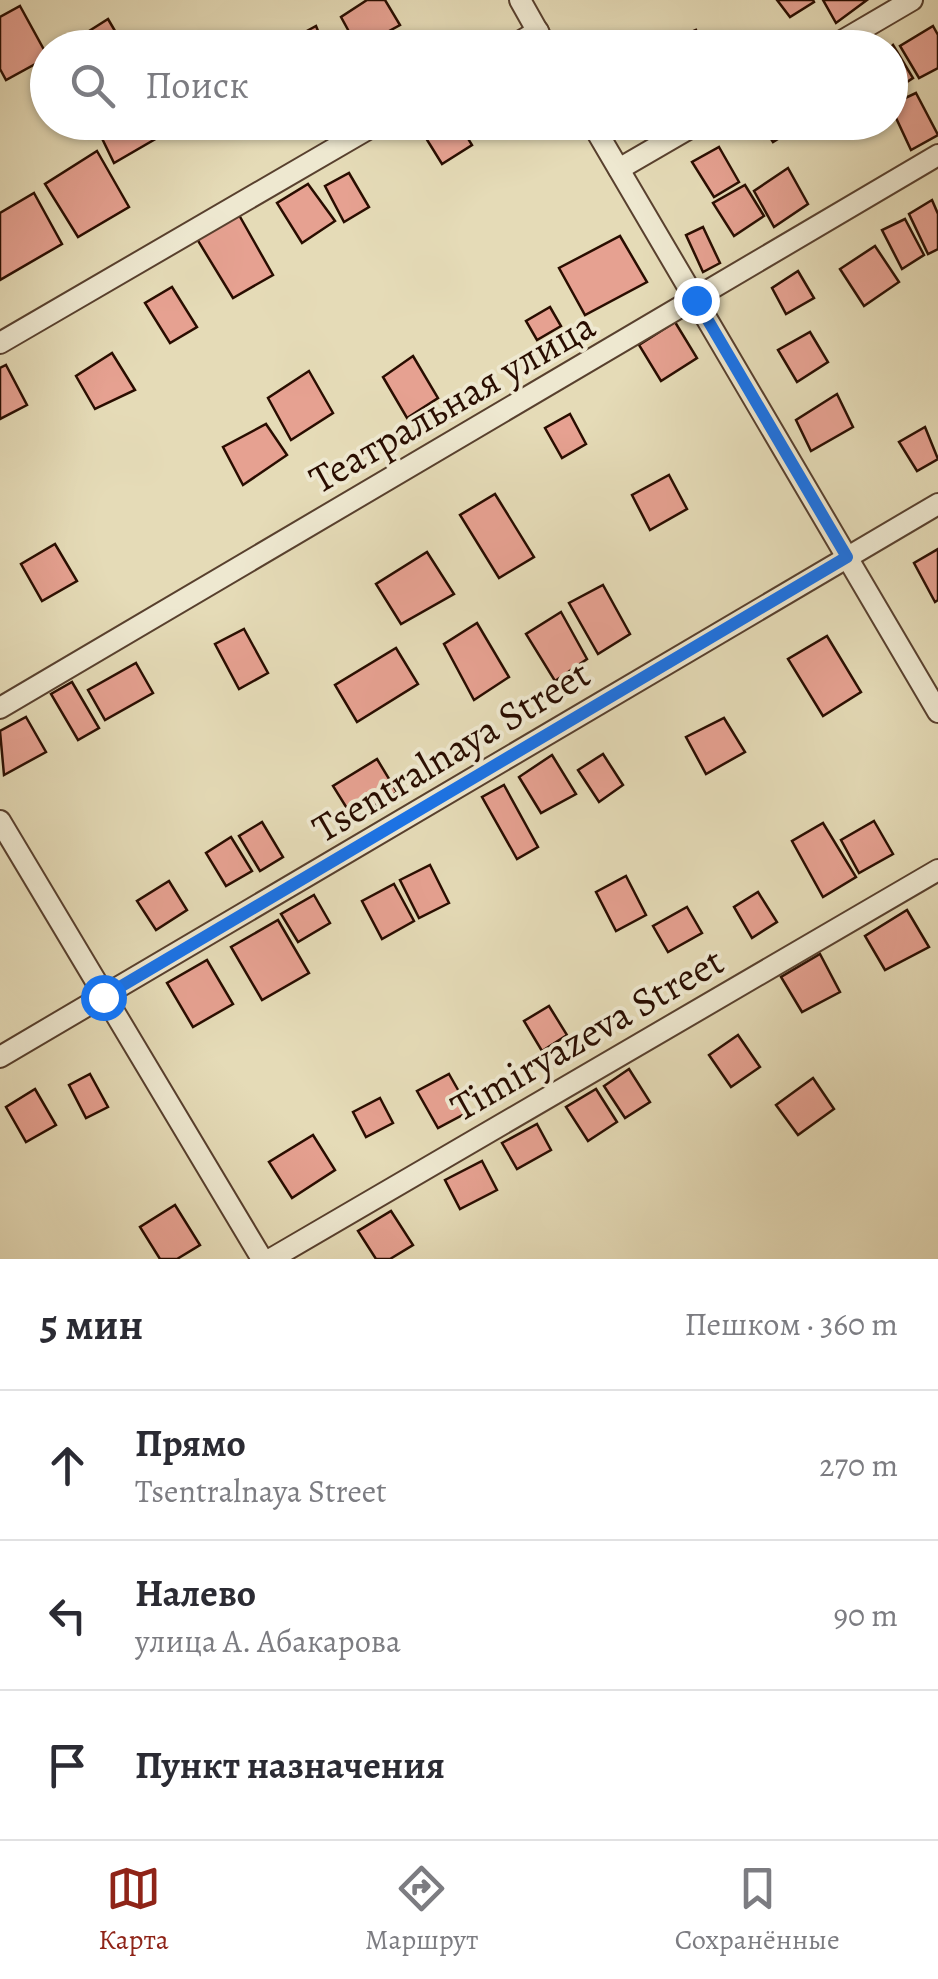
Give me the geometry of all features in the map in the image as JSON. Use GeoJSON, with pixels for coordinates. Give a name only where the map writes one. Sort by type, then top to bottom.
{"type":"FeatureCollection","features":[{"type":"Feature","properties":{"kind":"street"},"geometry":{"type":"LineString","coordinates":[[520,0],[538,30]]}},
{"type":"Feature","properties":{"kind":"street"},"geometry":{"type":"LineString","coordinates":[[861,30],[912,0]]}},
{"type":"Feature","properties":{"kind":"street"},"geometry":{"type":"LineString","coordinates":[[0,344],[349,140]]}},
{"type":"Feature","properties":{"kind":"street"},"geometry":{"type":"LineString","coordinates":[[602,140],[938,712]]}},
{"type":"Feature","properties":{"kind":"street"},"geometry":{"type":"LineString","coordinates":[[619,169],[669,140]]}},
{"type":"Feature","properties":{"kind":"street","name":"Театральная улица"},"geometry":{"type":"LineString","coordinates":[[0,708],[938,155]]}},
{"type":"Feature","properties":{"kind":"street","name":"Tsentralnaya Street"},"geometry":{"type":"LineString","coordinates":[[0,1056],[938,504]]}},
{"type":"Feature","properties":{"kind":"street"},"geometry":{"type":"LineString","coordinates":[[0,821],[262,1259]]}},
{"type":"Feature","properties":{"kind":"street","name":"Timiryazeva Street"},"geometry":{"type":"LineString","coordinates":[[271,1259],[938,870]]}},
{"type":"Feature","properties":{"kind":"building"},"geometry":{"type":"Polygon","coordinates":[[[367,0],[385,0],[400,25],[391,30],[348,30],[341,17],[367,0]]]}},
{"type":"Feature","properties":{"kind":"building"},"geometry":{"type":"Polygon","coordinates":[[[777,0],[813,0],[814,2],[790,17],[777,0]]]}},
{"type":"Feature","properties":{"kind":"building"},"geometry":{"type":"Polygon","coordinates":[[[823,0],[867,0],[836,23],[823,0]]]}},
{"type":"Feature","properties":{"kind":"building"},"geometry":{"type":"Polygon","coordinates":[[[20,6],[33,30],[30,30],[30,67],[6,80],[0,69],[0,17],[20,6]]]}},
{"type":"Feature","properties":{"kind":"building"},"geometry":{"type":"Polygon","coordinates":[[[108,19],[114,30],[91,30],[108,19]]]}},
{"type":"Feature","properties":{"kind":"building"},"geometry":{"type":"Polygon","coordinates":[[[933,26],[938,35],[938,68],[919,78],[908,59],[908,41],[933,26]]]}},
{"type":"Feature","properties":{"kind":"building"},"geometry":{"type":"Polygon","coordinates":[[[916,93],[938,135],[911,150],[906,140],[908,97],[916,93]]]}},
{"type":"Feature","properties":{"kind":"building"},"geometry":{"type":"Polygon","coordinates":[[[103,140],[154,140],[114,163],[103,140]]]}},
{"type":"Feature","properties":{"kind":"building"},"geometry":{"type":"Polygon","coordinates":[[[427,140],[469,140],[472,145],[442,164],[427,140]]]}},
{"type":"Feature","properties":{"kind":"building"},"geometry":{"type":"Polygon","coordinates":[[[719,147],[739,182],[714,197],[692,162],[719,147]]]}},
{"type":"Feature","properties":{"kind":"building"},"geometry":{"type":"Polygon","coordinates":[[[97,151],[129,207],[78,237],[45,184],[97,151]]]}},
{"type":"Feature","properties":{"kind":"building"},"geometry":{"type":"Polygon","coordinates":[[[788,168],[808,204],[774,227],[754,191],[788,168]]]}},
{"type":"Feature","properties":{"kind":"building"},"geometry":{"type":"Polygon","coordinates":[[[349,173],[369,207],[344,222],[325,186],[349,173]]]}},
{"type":"Feature","properties":{"kind":"building"},"geometry":{"type":"Polygon","coordinates":[[[308,184],[335,221],[302,243],[277,203],[308,184]]]}},
{"type":"Feature","properties":{"kind":"building"},"geometry":{"type":"Polygon","coordinates":[[[745,185],[764,216],[734,236],[713,203],[745,185]]]}},
{"type":"Feature","properties":{"kind":"building"},"geometry":{"type":"Polygon","coordinates":[[[34,193],[62,244],[0,280],[0,213],[34,193]]]}},
{"type":"Feature","properties":{"kind":"building"},"geometry":{"type":"Polygon","coordinates":[[[932,200],[938,214],[938,249],[928,254],[909,214],[932,200]]]}},
{"type":"Feature","properties":{"kind":"building"},"geometry":{"type":"Polygon","coordinates":[[[239,215],[273,275],[233,298],[197,239],[239,215]]]}},
{"type":"Feature","properties":{"kind":"building"},"geometry":{"type":"Polygon","coordinates":[[[905,219],[924,255],[902,269],[882,230],[905,219]]]}},
{"type":"Feature","properties":{"kind":"building"},"geometry":{"type":"Polygon","coordinates":[[[703,227],[720,263],[703,272],[686,235],[703,227]]]}},
{"type":"Feature","properties":{"kind":"building"},"geometry":{"type":"Polygon","coordinates":[[[620,236],[647,282],[585,315],[559,268],[620,236]]]}},
{"type":"Feature","properties":{"kind":"building"},"geometry":{"type":"Polygon","coordinates":[[[875,246],[899,282],[864,306],[840,269],[875,246]]]}},
{"type":"Feature","properties":{"kind":"building"},"geometry":{"type":"Polygon","coordinates":[[[798,271],[814,298],[786,314],[772,288],[798,271]]]}},
{"type":"Feature","properties":{"kind":"building"},"geometry":{"type":"Polygon","coordinates":[[[172,287],[197,327],[170,343],[145,303],[172,287]]]}},
{"type":"Feature","properties":{"kind":"building"},"geometry":{"type":"Polygon","coordinates":[[[550,307],[561,326],[537,340],[526,321],[550,307]]]}},
{"type":"Feature","properties":{"kind":"building"},"geometry":{"type":"Polygon","coordinates":[[[675,322],[697,358],[661,381],[639,345],[675,322]]]}},
{"type":"Feature","properties":{"kind":"building"},"geometry":{"type":"Polygon","coordinates":[[[810,332],[828,362],[797,382],[778,350],[810,332]]]}},
{"type":"Feature","properties":{"kind":"building"},"geometry":{"type":"Polygon","coordinates":[[[112,353],[135,390],[95,409],[76,376],[112,353]]]}},
{"type":"Feature","properties":{"kind":"building"},"geometry":{"type":"Polygon","coordinates":[[[413,356],[438,398],[407,418],[383,377],[413,356]]]}},
{"type":"Feature","properties":{"kind":"building"},"geometry":{"type":"Polygon","coordinates":[[[6,365],[27,405],[0,419],[0,368],[6,365]]]}},
{"type":"Feature","properties":{"kind":"building"},"geometry":{"type":"Polygon","coordinates":[[[309,371],[333,413],[291,440],[268,398],[309,371]]]}},
{"type":"Feature","properties":{"kind":"building"},"geometry":{"type":"Polygon","coordinates":[[[837,394],[853,427],[811,451],[796,420],[837,394]]]}},
{"type":"Feature","properties":{"kind":"building"},"geometry":{"type":"Polygon","coordinates":[[[570,414],[586,444],[562,458],[545,428],[570,414]]]}},
{"type":"Feature","properties":{"kind":"building"},"geometry":{"type":"Polygon","coordinates":[[[266,424],[287,455],[243,485],[223,447],[266,424]]]}},
{"type":"Feature","properties":{"kind":"building"},"geometry":{"type":"Polygon","coordinates":[[[925,427],[938,459],[917,471],[899,442],[925,427]]]}},
{"type":"Feature","properties":{"kind":"building"},"geometry":{"type":"Polygon","coordinates":[[[669,475],[687,509],[650,530],[632,495],[669,475]]]}},
{"type":"Feature","properties":{"kind":"building"},"geometry":{"type":"Polygon","coordinates":[[[495,494],[534,557],[499,578],[460,515],[495,494]]]}},
{"type":"Feature","properties":{"kind":"building"},"geometry":{"type":"Polygon","coordinates":[[[55,544],[77,581],[42,601],[21,564],[55,544]]]}},
{"type":"Feature","properties":{"kind":"building"},"geometry":{"type":"Polygon","coordinates":[[[938,549],[938,600],[935,602],[914,563],[938,549]]]}},
{"type":"Feature","properties":{"kind":"building"},"geometry":{"type":"Polygon","coordinates":[[[427,552],[454,594],[401,624],[376,584],[427,552]]]}},
{"type":"Feature","properties":{"kind":"building"},"geometry":{"type":"Polygon","coordinates":[[[603,585],[630,634],[598,654],[569,603],[603,585]]]}},
{"type":"Feature","properties":{"kind":"building"},"geometry":{"type":"Polygon","coordinates":[[[561,612],[587,659],[555,681],[526,634],[561,612]]]}},
{"type":"Feature","properties":{"kind":"building"},"geometry":{"type":"Polygon","coordinates":[[[477,623],[509,677],[474,700],[444,644],[477,623]]]}},
{"type":"Feature","properties":{"kind":"building"},"geometry":{"type":"Polygon","coordinates":[[[244,629],[268,673],[239,689],[215,644],[244,629]]]}},
{"type":"Feature","properties":{"kind":"building"},"geometry":{"type":"Polygon","coordinates":[[[827,636],[861,692],[823,716],[788,659],[827,636]]]}},
{"type":"Feature","properties":{"kind":"building"},"geometry":{"type":"Polygon","coordinates":[[[396,648],[418,684],[357,722],[335,685],[396,648]]]}},
{"type":"Feature","properties":{"kind":"building"},"geometry":{"type":"Polygon","coordinates":[[[136,663],[153,693],[105,720],[88,690],[136,663]]]}},
{"type":"Feature","properties":{"kind":"building"},"geometry":{"type":"Polygon","coordinates":[[[72,682],[99,728],[78,740],[51,694],[72,682]]]}},
{"type":"Feature","properties":{"kind":"building"},"geometry":{"type":"Polygon","coordinates":[[[26,717],[46,752],[4,775],[0,731],[26,717]]]}},
{"type":"Feature","properties":{"kind":"building"},"geometry":{"type":"Polygon","coordinates":[[[724,718],[745,752],[706,774],[686,737],[724,718]]]}},
{"type":"Feature","properties":{"kind":"building"},"geometry":{"type":"Polygon","coordinates":[[[603,754],[623,785],[599,802],[578,770],[603,754]]]}},
{"type":"Feature","properties":{"kind":"building"},"geometry":{"type":"Polygon","coordinates":[[[552,755],[576,794],[541,813],[519,777],[552,755]]]}},
{"type":"Feature","properties":{"kind":"building"},"geometry":{"type":"Polygon","coordinates":[[[377,759],[397,792],[353,818],[333,786],[377,759]]]}},
{"type":"Feature","properties":{"kind":"building"},"geometry":{"type":"Polygon","coordinates":[[[504,785],[538,847],[517,859],[482,797],[504,785]]]}},
{"type":"Feature","properties":{"kind":"building"},"geometry":{"type":"Polygon","coordinates":[[[874,821],[893,854],[859,873],[841,840],[874,821]]]}},
{"type":"Feature","properties":{"kind":"building"},"geometry":{"type":"Polygon","coordinates":[[[262,822],[283,857],[260,871],[239,836],[262,822]]]}},
{"type":"Feature","properties":{"kind":"building"},"geometry":{"type":"Polygon","coordinates":[[[823,823],[856,877],[823,897],[792,841],[823,823]]]}},
{"type":"Feature","properties":{"kind":"building"},"geometry":{"type":"Polygon","coordinates":[[[231,837],[252,871],[226,886],[206,853],[231,837]]]}},
{"type":"Feature","properties":{"kind":"building"},"geometry":{"type":"Polygon","coordinates":[[[430,865],[449,903],[419,918],[400,880],[430,865]]]}},
{"type":"Feature","properties":{"kind":"building"},"geometry":{"type":"Polygon","coordinates":[[[626,876],[646,915],[616,931],[596,892],[626,876]]]}},
{"type":"Feature","properties":{"kind":"building"},"geometry":{"type":"Polygon","coordinates":[[[169,881],[187,910],[156,930],[137,901],[169,881]]]}},
{"type":"Feature","properties":{"kind":"building"},"geometry":{"type":"Polygon","coordinates":[[[394,884],[414,921],[382,939],[362,901],[394,884]]]}},
{"type":"Feature","properties":{"kind":"building"},"geometry":{"type":"Polygon","coordinates":[[[758,892],[777,922],[752,938],[734,907],[758,892]]]}},
{"type":"Feature","properties":{"kind":"building"},"geometry":{"type":"Polygon","coordinates":[[[314,895],[330,923],[298,942],[281,914],[314,895]]]}},
{"type":"Feature","properties":{"kind":"building"},"geometry":{"type":"Polygon","coordinates":[[[687,907],[702,933],[668,952],[653,926],[687,907]]]}},
{"type":"Feature","properties":{"kind":"building"},"geometry":{"type":"Polygon","coordinates":[[[907,910],[929,947],[885,970],[865,936],[907,910]]]}},
{"type":"Feature","properties":{"kind":"building"},"geometry":{"type":"Polygon","coordinates":[[[278,920],[309,973],[262,1000],[231,947],[278,920]]]}},
{"type":"Feature","properties":{"kind":"building"},"geometry":{"type":"Polygon","coordinates":[[[820,954],[840,992],[802,1012],[781,977],[820,954]]]}},
{"type":"Feature","properties":{"kind":"building"},"geometry":{"type":"Polygon","coordinates":[[[207,960],[233,1004],[193,1027],[167,983],[207,960]]]}},
{"type":"Feature","properties":{"kind":"building"},"geometry":{"type":"Polygon","coordinates":[[[549,1006],[567,1035],[542,1051],[524,1021],[549,1006]]]}},
{"type":"Feature","properties":{"kind":"building"},"geometry":{"type":"Polygon","coordinates":[[[738,1035],[760,1067],[731,1087],[709,1055],[738,1035]]]}},
{"type":"Feature","properties":{"kind":"building"},"geometry":{"type":"Polygon","coordinates":[[[629,1069],[650,1102],[625,1118],[604,1086],[629,1069]]]}},
{"type":"Feature","properties":{"kind":"building"},"geometry":{"type":"Polygon","coordinates":[[[90,1074],[108,1107],[86,1118],[69,1085],[90,1074]]]}},
{"type":"Feature","properties":{"kind":"building"},"geometry":{"type":"Polygon","coordinates":[[[449,1074],[470,1111],[438,1128],[417,1091],[449,1074]]]}},
{"type":"Feature","properties":{"kind":"building"},"geometry":{"type":"Polygon","coordinates":[[[813,1078],[834,1109],[798,1135],[776,1105],[813,1078]]]}},
{"type":"Feature","properties":{"kind":"building"},"geometry":{"type":"Polygon","coordinates":[[[35,1089],[56,1125],[26,1142],[6,1107],[35,1089]]]}},
{"type":"Feature","properties":{"kind":"building"},"geometry":{"type":"Polygon","coordinates":[[[596,1089],[617,1122],[588,1141],[566,1107],[596,1089]]]}},
{"type":"Feature","properties":{"kind":"building"},"geometry":{"type":"Polygon","coordinates":[[[380,1098],[393,1123],[366,1137],[353,1112],[380,1098]]]}},
{"type":"Feature","properties":{"kind":"building"},"geometry":{"type":"Polygon","coordinates":[[[537,1124],[551,1150],[517,1169],[502,1143],[537,1124]]]}},
{"type":"Feature","properties":{"kind":"building"},"geometry":{"type":"Polygon","coordinates":[[[313,1135],[335,1170],[292,1198],[269,1162],[313,1135]]]}},
{"type":"Feature","properties":{"kind":"building"},"geometry":{"type":"Polygon","coordinates":[[[482,1161],[497,1190],[460,1209],[445,1180],[482,1161]]]}},
{"type":"Feature","properties":{"kind":"building"},"geometry":{"type":"Polygon","coordinates":[[[175,1205],[200,1245],[177,1259],[160,1259],[140,1227],[175,1205]]]}},
{"type":"Feature","properties":{"kind":"building"},"geometry":{"type":"Polygon","coordinates":[[[391,1211],[413,1245],[390,1259],[376,1259],[358,1231],[391,1211]]]}},
{"type":"Feature","properties":{"kind":"route"},"geometry":{"type":"LineString","coordinates":[[103,997],[847,557],[696,300]]}}]}
